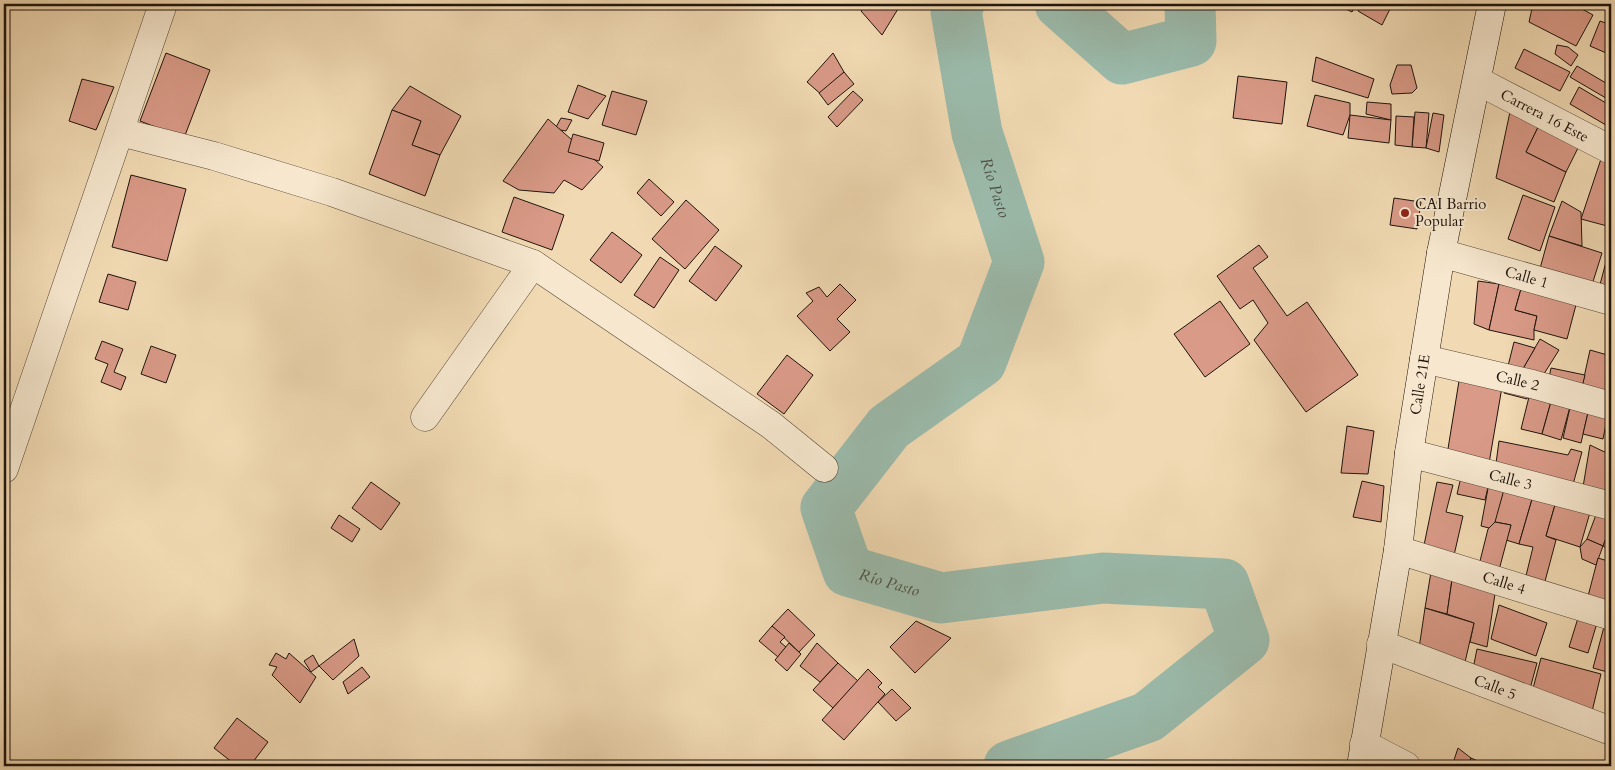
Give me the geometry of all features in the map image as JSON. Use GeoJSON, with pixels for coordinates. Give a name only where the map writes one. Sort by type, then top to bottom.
{"type":"FeatureCollection","features":[{"type":"Feature","properties":{"kind":"street"},"geometry":{"type":"LineString","coordinates":[[4,468],[163,4]]}},
{"type":"Feature","properties":{"kind":"street","name":"Calle 21E"},"geometry":{"type":"LineString","coordinates":[[1362,755],[1398,550],[1409,453],[1442,253],[1492,4]]}},
{"type":"Feature","properties":{"kind":"street","name":"Carrera 16 Este"},"geometry":{"type":"LineString","coordinates":[[1478,81],[1611,150]]}},
{"type":"Feature","properties":{"kind":"street"},"geometry":{"type":"LineString","coordinates":[[120,132],[214,156],[332,192],[533,264],[771,425],[824,468]]}},
{"type":"Feature","properties":{"kind":"street","name":"Calle 1"},"geometry":{"type":"LineString","coordinates":[[1442,253],[1611,302]]}},
{"type":"Feature","properties":{"kind":"street"},"geometry":{"type":"LineString","coordinates":[[425,417],[533,264]]}},
{"type":"Feature","properties":{"kind":"street","name":"Calle 2"},"geometry":{"type":"LineString","coordinates":[[1424,359],[1532,384],[1611,406]]}},
{"type":"Feature","properties":{"kind":"street","name":"Calle 3"},"geometry":{"type":"LineString","coordinates":[[1409,453],[1611,506]]}},
{"type":"Feature","properties":{"kind":"street","name":"Calle 4"},"geometry":{"type":"LineString","coordinates":[[1398,550],[1611,616]]}},
{"type":"Feature","properties":{"kind":"street","name":"Calle 5"},"geometry":{"type":"LineString","coordinates":[[1381,644],[1611,731]]}},
{"type":"Feature","properties":{"kind":"street"},"geometry":{"type":"LineString","coordinates":[[1362,755],[1406,766]]}},
{"type":"Feature","properties":{"kind":"building"},"geometry":{"type":"Polygon","coordinates":[[[866,4],[901,4],[882,35],[861,11],[866,4]]]}},
{"type":"Feature","properties":{"kind":"building"},"geometry":{"type":"Polygon","coordinates":[[[1336,4],[1356,4],[1352,12],[1336,4]]]}},
{"type":"Feature","properties":{"kind":"building"},"geometry":{"type":"Polygon","coordinates":[[[1362,4],[1380,4],[1390,9],[1382,25],[1358,11],[1362,4]]]}},
{"type":"Feature","properties":{"kind":"building"},"geometry":{"type":"Polygon","coordinates":[[[1533,4],[1573,4],[1593,15],[1576,46],[1529,22],[1533,4]]]}},
{"type":"Feature","properties":{"kind":"building"},"geometry":{"type":"Polygon","coordinates":[[[1594,4],[1611,4],[1611,11],[1594,4]]]}},
{"type":"Feature","properties":{"kind":"building"},"geometry":{"type":"Polygon","coordinates":[[[1600,21],[1611,25],[1611,55],[1590,46],[1600,21]]]}},
{"type":"Feature","properties":{"kind":"building"},"geometry":{"type":"Polygon","coordinates":[[[1557,45],[1568,47],[1578,55],[1571,66],[1555,54],[1557,45]]]}},
{"type":"Feature","properties":{"kind":"building"},"geometry":{"type":"Polygon","coordinates":[[[1524,49],[1570,72],[1560,91],[1515,68],[1524,49]]]}},
{"type":"Feature","properties":{"kind":"building"},"geometry":{"type":"Polygon","coordinates":[[[166,53],[210,70],[184,138],[140,121],[166,53]]]}},
{"type":"Feature","properties":{"kind":"building"},"geometry":{"type":"Polygon","coordinates":[[[833,53],[844,72],[823,96],[807,82],[833,53]]]}},
{"type":"Feature","properties":{"kind":"building"},"geometry":{"type":"Polygon","coordinates":[[[1316,57],[1374,79],[1368,98],[1312,81],[1316,57]]]}},
{"type":"Feature","properties":{"kind":"building"},"geometry":{"type":"Polygon","coordinates":[[[1397,65],[1411,65],[1417,88],[1412,93],[1392,94],[1390,85],[1397,65]]]}},
{"type":"Feature","properties":{"kind":"building"},"geometry":{"type":"Polygon","coordinates":[[[1577,66],[1611,86],[1611,101],[1570,77],[1577,66]]]}},
{"type":"Feature","properties":{"kind":"building"},"geometry":{"type":"Polygon","coordinates":[[[844,72],[854,84],[828,105],[819,93],[844,72]]]}},
{"type":"Feature","properties":{"kind":"building"},"geometry":{"type":"Polygon","coordinates":[[[1238,76],[1287,82],[1282,124],[1233,118],[1238,76]]]}},
{"type":"Feature","properties":{"kind":"building"},"geometry":{"type":"Polygon","coordinates":[[[82,79],[114,87],[96,130],[69,121],[82,79]]]}},
{"type":"Feature","properties":{"kind":"building"},"geometry":{"type":"Polygon","coordinates":[[[578,85],[606,96],[588,119],[568,112],[578,85]]]}},
{"type":"Feature","properties":{"kind":"building"},"geometry":{"type":"Polygon","coordinates":[[[410,86],[461,116],[440,155],[412,145],[421,121],[392,110],[410,86]]]}},
{"type":"Feature","properties":{"kind":"building"},"geometry":{"type":"Polygon","coordinates":[[[1579,87],[1611,106],[1611,128],[1570,104],[1579,87]]]}},
{"type":"Feature","properties":{"kind":"building"},"geometry":{"type":"Polygon","coordinates":[[[612,91],[647,101],[636,135],[602,125],[612,91]]]}},
{"type":"Feature","properties":{"kind":"building"},"geometry":{"type":"Polygon","coordinates":[[[853,91],[863,100],[837,127],[828,117],[853,91]]]}},
{"type":"Feature","properties":{"kind":"building"},"geometry":{"type":"Polygon","coordinates":[[[1315,95],[1350,103],[1350,115],[1343,135],[1307,126],[1315,95]]]}},
{"type":"Feature","properties":{"kind":"building"},"geometry":{"type":"Polygon","coordinates":[[[1367,102],[1391,104],[1391,120],[1366,114],[1367,102]]]}},
{"type":"Feature","properties":{"kind":"building"},"geometry":{"type":"Polygon","coordinates":[[[1511,107],[1541,121],[1526,152],[1566,172],[1554,202],[1496,178],[1511,107]]]}},
{"type":"Feature","properties":{"kind":"building"},"geometry":{"type":"Polygon","coordinates":[[[392,110],[421,121],[412,145],[440,155],[425,196],[369,174],[392,110]]]}},
{"type":"Feature","properties":{"kind":"building"},"geometry":{"type":"Polygon","coordinates":[[[1415,112],[1429,113],[1426,148],[1412,147],[1415,112]]]}},
{"type":"Feature","properties":{"kind":"building"},"geometry":{"type":"Polygon","coordinates":[[[1433,113],[1444,115],[1439,152],[1426,148],[1433,113]]]}},
{"type":"Feature","properties":{"kind":"building"},"geometry":{"type":"Polygon","coordinates":[[[1350,115],[1391,120],[1389,143],[1348,138],[1350,115]]]}},
{"type":"Feature","properties":{"kind":"building"},"geometry":{"type":"Polygon","coordinates":[[[1396,116],[1414,117],[1412,147],[1395,145],[1396,116]]]}},
{"type":"Feature","properties":{"kind":"building"},"geometry":{"type":"Polygon","coordinates":[[[561,118],[572,120],[566,131],[555,129],[561,118]]]}},
{"type":"Feature","properties":{"kind":"building"},"geometry":{"type":"Polygon","coordinates":[[[548,119],[603,167],[582,190],[564,180],[554,193],[519,190],[503,181],[548,119]]]}},
{"type":"Feature","properties":{"kind":"building"},"geometry":{"type":"Polygon","coordinates":[[[1541,121],[1582,140],[1566,172],[1526,152],[1541,121]]]}},
{"type":"Feature","properties":{"kind":"building"},"geometry":{"type":"Polygon","coordinates":[[[573,134],[604,143],[599,161],[568,152],[573,134]]]}},
{"type":"Feature","properties":{"kind":"building"},"geometry":{"type":"Polygon","coordinates":[[[1601,159],[1611,164],[1611,227],[1581,219],[1601,159]]]}},
{"type":"Feature","properties":{"kind":"building"},"geometry":{"type":"Polygon","coordinates":[[[131,175],[186,189],[167,261],[112,247],[131,175]]]}},
{"type":"Feature","properties":{"kind":"building"},"geometry":{"type":"Polygon","coordinates":[[[649,179],[674,202],[661,216],[637,193],[649,179]]]}},
{"type":"Feature","properties":{"kind":"building"},"geometry":{"type":"Polygon","coordinates":[[[1523,195],[1555,207],[1540,251],[1508,239],[1523,195]]]}},
{"type":"Feature","properties":{"kind":"building"},"geometry":{"type":"Polygon","coordinates":[[[514,197],[564,215],[552,250],[502,232],[514,197]]]}},
{"type":"Feature","properties":{"kind":"building","name":"CAI Barrio Popular"},"geometry":{"type":"Polygon","coordinates":[[[1394,198],[1421,202],[1417,229],[1390,225],[1394,198]]]}},
{"type":"Feature","properties":{"kind":"building"},"geometry":{"type":"Polygon","coordinates":[[[686,200],[719,230],[685,269],[652,239],[686,200]]]}},
{"type":"Feature","properties":{"kind":"building"},"geometry":{"type":"Polygon","coordinates":[[[1562,201],[1581,212],[1582,246],[1549,236],[1562,201]]]}},
{"type":"Feature","properties":{"kind":"building"},"geometry":{"type":"Polygon","coordinates":[[[612,232],[642,255],[621,283],[590,260],[612,232]]]}},
{"type":"Feature","properties":{"kind":"building"},"geometry":{"type":"Polygon","coordinates":[[[1549,236],[1602,253],[1591,288],[1539,272],[1549,236]]]}},
{"type":"Feature","properties":{"kind":"building"},"geometry":{"type":"Polygon","coordinates":[[[1611,243],[1611,295],[1598,292],[1611,243]]]}},
{"type":"Feature","properties":{"kind":"building"},"geometry":{"type":"Polygon","coordinates":[[[1259,245],[1268,257],[1253,268],[1287,316],[1307,302],[1358,375],[1306,412],[1254,340],[1268,323],[1253,300],[1240,309],[1217,276],[1259,245]]]}},
{"type":"Feature","properties":{"kind":"building"},"geometry":{"type":"Polygon","coordinates":[[[715,246],[742,266],[716,301],[689,281],[715,246]]]}},
{"type":"Feature","properties":{"kind":"building"},"geometry":{"type":"Polygon","coordinates":[[[660,257],[679,270],[654,308],[634,295],[660,257]]]}},
{"type":"Feature","properties":{"kind":"building"},"geometry":{"type":"Polygon","coordinates":[[[108,274],[136,282],[128,310],[99,302],[108,274]]]}},
{"type":"Feature","properties":{"kind":"building"},"geometry":{"type":"Polygon","coordinates":[[[1478,281],[1499,284],[1489,330],[1474,324],[1478,281]]]}},
{"type":"Feature","properties":{"kind":"building"},"geometry":{"type":"Polygon","coordinates":[[[840,284],[856,300],[837,319],[850,332],[830,351],[797,316],[813,301],[806,293],[819,287],[827,297],[840,284]]]}},
{"type":"Feature","properties":{"kind":"building"},"geometry":{"type":"Polygon","coordinates":[[[1499,284],[1521,289],[1515,310],[1537,316],[1534,340],[1489,330],[1499,284]]]}},
{"type":"Feature","properties":{"kind":"building"},"geometry":{"type":"Polygon","coordinates":[[[1521,289],[1577,301],[1567,339],[1534,330],[1537,316],[1515,310],[1521,289]]]}},
{"type":"Feature","properties":{"kind":"building"},"geometry":{"type":"Polygon","coordinates":[[[1220,301],[1250,344],[1205,377],[1174,334],[1220,301]]]}},
{"type":"Feature","properties":{"kind":"building"},"geometry":{"type":"Polygon","coordinates":[[[1540,339],[1559,350],[1542,377],[1521,372],[1540,339]]]}},
{"type":"Feature","properties":{"kind":"building"},"geometry":{"type":"Polygon","coordinates":[[[102,341],[123,349],[114,372],[126,377],[121,390],[101,382],[108,364],[95,359],[102,341]]]}},
{"type":"Feature","properties":{"kind":"building"},"geometry":{"type":"Polygon","coordinates":[[[1514,342],[1535,348],[1521,372],[1508,366],[1514,342]]]}},
{"type":"Feature","properties":{"kind":"building"},"geometry":{"type":"Polygon","coordinates":[[[151,346],[176,355],[166,383],[141,374],[151,346]]]}},
{"type":"Feature","properties":{"kind":"building"},"geometry":{"type":"Polygon","coordinates":[[[1590,350],[1611,356],[1611,399],[1581,391],[1590,350]]]}},
{"type":"Feature","properties":{"kind":"building"},"geometry":{"type":"Polygon","coordinates":[[[787,355],[813,375],[784,414],[757,394],[787,355]]]}},
{"type":"Feature","properties":{"kind":"building"},"geometry":{"type":"Polygon","coordinates":[[[1551,368],[1585,375],[1581,391],[1548,383],[1551,368]]]}},
{"type":"Feature","properties":{"kind":"building"},"geometry":{"type":"Polygon","coordinates":[[[1459,381],[1502,387],[1488,469],[1446,461],[1459,381]]]}},
{"type":"Feature","properties":{"kind":"building"},"geometry":{"type":"Polygon","coordinates":[[[1506,384],[1530,385],[1527,399],[1504,393],[1506,384]]]}},
{"type":"Feature","properties":{"kind":"building"},"geometry":{"type":"Polygon","coordinates":[[[1530,393],[1552,398],[1542,434],[1521,429],[1530,393]]]}},
{"type":"Feature","properties":{"kind":"building"},"geometry":{"type":"Polygon","coordinates":[[[1552,398],[1571,403],[1561,440],[1542,434],[1552,398]]]}},
{"type":"Feature","properties":{"kind":"building"},"geometry":{"type":"Polygon","coordinates":[[[1572,399],[1590,404],[1581,443],[1563,438],[1572,399]]]}},
{"type":"Feature","properties":{"kind":"building"},"geometry":{"type":"Polygon","coordinates":[[[1590,404],[1609,409],[1603,439],[1583,434],[1590,404]]]}},
{"type":"Feature","properties":{"kind":"building"},"geometry":{"type":"Polygon","coordinates":[[[1347,426],[1374,431],[1368,474],[1341,473],[1347,426]]]}},
{"type":"Feature","properties":{"kind":"building"},"geometry":{"type":"Polygon","coordinates":[[[1499,441],[1568,455],[1571,449],[1582,452],[1572,488],[1495,471],[1499,441]]]}},
{"type":"Feature","properties":{"kind":"building"},"geometry":{"type":"Polygon","coordinates":[[[1590,445],[1611,455],[1611,474],[1604,499],[1582,493],[1590,445]]]}},
{"type":"Feature","properties":{"kind":"building"},"geometry":{"type":"Polygon","coordinates":[[[1461,477],[1489,483],[1485,500],[1457,494],[1461,477]]]}},
{"type":"Feature","properties":{"kind":"building"},"geometry":{"type":"Polygon","coordinates":[[[1362,481],[1384,486],[1381,522],[1353,517],[1362,481]]]}},
{"type":"Feature","properties":{"kind":"building"},"geometry":{"type":"Polygon","coordinates":[[[371,482],[400,503],[381,530],[352,508],[371,482]]]}},
{"type":"Feature","properties":{"kind":"building"},"geometry":{"type":"Polygon","coordinates":[[[1437,482],[1453,485],[1446,512],[1463,516],[1452,564],[1422,555],[1437,482]]]}},
{"type":"Feature","properties":{"kind":"building"},"geometry":{"type":"Polygon","coordinates":[[[1489,483],[1505,486],[1497,530],[1481,526],[1489,483]]]}},
{"type":"Feature","properties":{"kind":"building"},"geometry":{"type":"Polygon","coordinates":[[[1505,486],[1535,489],[1519,544],[1506,540],[1511,525],[1495,522],[1505,486]]]}},
{"type":"Feature","properties":{"kind":"building"},"geometry":{"type":"Polygon","coordinates":[[[1535,489],[1557,498],[1546,536],[1556,540],[1544,585],[1525,580],[1533,547],[1519,544],[1535,489]]]}},
{"type":"Feature","properties":{"kind":"building"},"geometry":{"type":"Polygon","coordinates":[[[1557,498],[1591,509],[1580,547],[1546,536],[1557,498]]]}},
{"type":"Feature","properties":{"kind":"building"},"geometry":{"type":"Polygon","coordinates":[[[1597,512],[1611,517],[1611,525],[1603,546],[1587,539],[1597,512]]]}},
{"type":"Feature","properties":{"kind":"building"},"geometry":{"type":"Polygon","coordinates":[[[339,515],[360,529],[352,542],[331,528],[339,515]]]}},
{"type":"Feature","properties":{"kind":"building"},"geometry":{"type":"Polygon","coordinates":[[[1495,522],[1511,525],[1499,570],[1479,565],[1488,529],[1495,522]]]}},
{"type":"Feature","properties":{"kind":"building"},"geometry":{"type":"Polygon","coordinates":[[[1611,525],[1611,551],[1603,546],[1611,525]]]}},
{"type":"Feature","properties":{"kind":"building"},"geometry":{"type":"Polygon","coordinates":[[[1587,539],[1603,546],[1596,565],[1582,559],[1580,547],[1587,539]]]}},
{"type":"Feature","properties":{"kind":"building"},"geometry":{"type":"Polygon","coordinates":[[[1598,558],[1611,562],[1611,607],[1587,600],[1598,558]]]}},
{"type":"Feature","properties":{"kind":"building"},"geometry":{"type":"Polygon","coordinates":[[[1432,566],[1453,573],[1447,614],[1425,608],[1432,566]]]}},
{"type":"Feature","properties":{"kind":"building"},"geometry":{"type":"Polygon","coordinates":[[[1453,573],[1496,587],[1487,647],[1470,642],[1474,623],[1447,614],[1453,573]]]}},
{"type":"Feature","properties":{"kind":"building"},"geometry":{"type":"Polygon","coordinates":[[[1499,605],[1547,623],[1536,656],[1491,639],[1499,605]]]}},
{"type":"Feature","properties":{"kind":"building"},"geometry":{"type":"Polygon","coordinates":[[[1425,608],[1474,623],[1463,671],[1418,655],[1425,608]]]}},
{"type":"Feature","properties":{"kind":"building"},"geometry":{"type":"Polygon","coordinates":[[[788,609],[815,635],[799,652],[772,626],[788,609]]]}},
{"type":"Feature","properties":{"kind":"building"},"geometry":{"type":"Polygon","coordinates":[[[1578,618],[1597,623],[1588,653],[1569,647],[1578,618]]]}},
{"type":"Feature","properties":{"kind":"building"},"geometry":{"type":"Polygon","coordinates":[[[916,621],[951,638],[915,673],[890,647],[916,621]]]}},
{"type":"Feature","properties":{"kind":"building"},"geometry":{"type":"Polygon","coordinates":[[[1605,623],[1611,625],[1611,673],[1593,668],[1605,623]]]}},
{"type":"Feature","properties":{"kind":"building"},"geometry":{"type":"Polygon","coordinates":[[[772,626],[785,637],[780,642],[786,647],[778,657],[759,641],[772,626]]]}},
{"type":"Feature","properties":{"kind":"building"},"geometry":{"type":"Polygon","coordinates":[[[354,639],[359,656],[333,680],[319,666],[354,639]]]}},
{"type":"Feature","properties":{"kind":"building"},"geometry":{"type":"Polygon","coordinates":[[[789,643],[801,654],[787,671],[775,660],[789,643]]]}},
{"type":"Feature","properties":{"kind":"building"},"geometry":{"type":"Polygon","coordinates":[[[817,643],[838,663],[820,682],[800,666],[817,643]]]}},
{"type":"Feature","properties":{"kind":"building"},"geometry":{"type":"Polygon","coordinates":[[[1477,649],[1537,663],[1528,696],[1472,674],[1477,649]]]}},
{"type":"Feature","properties":{"kind":"building"},"geometry":{"type":"Polygon","coordinates":[[[276,653],[286,659],[289,653],[316,677],[300,703],[272,675],[277,667],[269,665],[276,653]]]}},
{"type":"Feature","properties":{"kind":"building"},"geometry":{"type":"Polygon","coordinates":[[[313,655],[319,666],[311,672],[304,661],[313,655]]]}},
{"type":"Feature","properties":{"kind":"building"},"geometry":{"type":"Polygon","coordinates":[[[1541,658],[1601,674],[1590,720],[1530,700],[1541,658]]]}},
{"type":"Feature","properties":{"kind":"building"},"geometry":{"type":"Polygon","coordinates":[[[4,663],[9,665],[4,681],[4,663]]]}},
{"type":"Feature","properties":{"kind":"building"},"geometry":{"type":"Polygon","coordinates":[[[838,663],[858,681],[833,708],[813,690],[838,663]]]}},
{"type":"Feature","properties":{"kind":"building"},"geometry":{"type":"Polygon","coordinates":[[[362,667],[370,677],[348,694],[343,682],[362,667]]]}},
{"type":"Feature","properties":{"kind":"building"},"geometry":{"type":"Polygon","coordinates":[[[868,669],[882,683],[878,687],[885,694],[844,740],[822,720],[868,669]]]}},
{"type":"Feature","properties":{"kind":"building"},"geometry":{"type":"Polygon","coordinates":[[[892,689],[911,708],[896,721],[878,702],[892,689]]]}},
{"type":"Feature","properties":{"kind":"building"},"geometry":{"type":"Polygon","coordinates":[[[237,718],[268,742],[250,766],[237,766],[214,748],[237,718]]]}},
{"type":"Feature","properties":{"kind":"building"},"geometry":{"type":"Polygon","coordinates":[[[1458,748],[1471,758],[1468,766],[1452,766],[1458,748]]]}},
{"type":"Feature","properties":{"kind":"building"},"geometry":{"type":"Polygon","coordinates":[[[1471,758],[1489,766],[1468,766],[1471,758]]]}},
{"type":"Feature","properties":{"kind":"waterway","name":"Río Pasto"},"geometry":{"type":"LineString","coordinates":[[959,4],[956,11],[977,133],[1019,262],[981,362],[889,427],[826,508],[848,571],[941,598],[1103,578],[1224,584],[1244,640],[1148,717],[1009,766]]}},
{"type":"Feature","properties":{"kind":"waterway","name":"Río Pasto"},"geometry":{"type":"LineString","coordinates":[[1060,4],[1122,59],[1191,41],[1190,4]]}},
{"type":"Feature","properties":{"kind":"place","name":"CAI Barrio Popular"},"geometry":{"type":"Point","coordinates":[1405,213]}}]}
